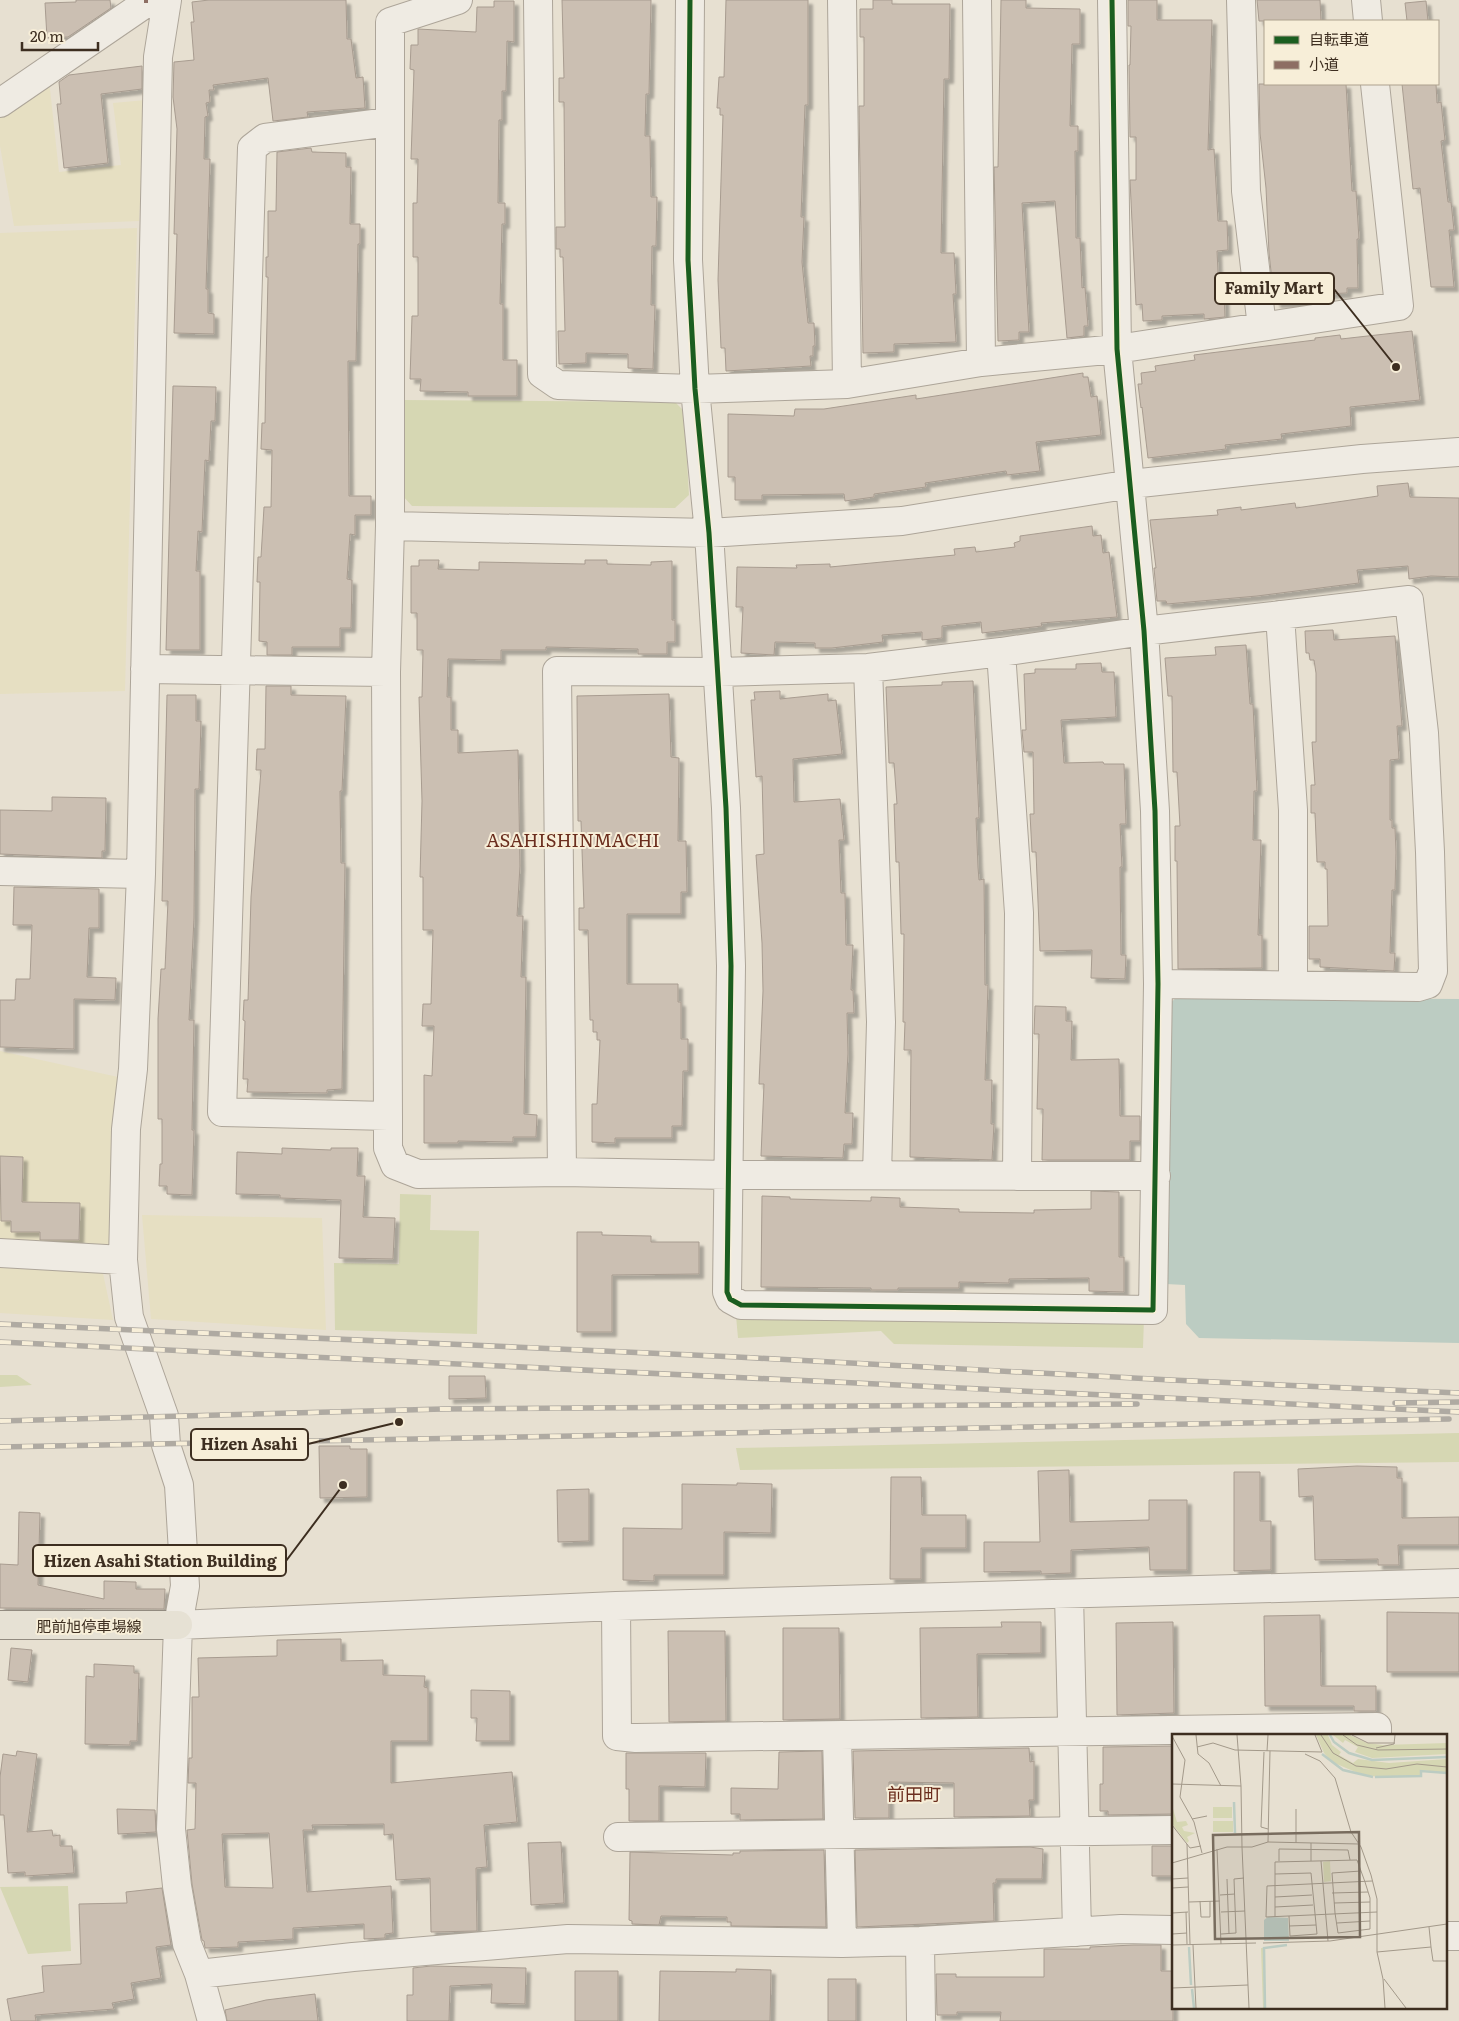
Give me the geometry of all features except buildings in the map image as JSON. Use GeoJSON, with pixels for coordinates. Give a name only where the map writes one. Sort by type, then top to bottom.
{"type":"FeatureCollection","features":[{"type":"Feature","properties":{"kind":"main road","name":"肥前旭停車場線"},"geometry":{"type":"LineString","coordinates":[[0,1624],[178,1625]]}},
{"type":"Feature","properties":{"kind":"street"},"geometry":{"type":"LineString","coordinates":[[0,103],[146,4],[159,0]]}},
{"type":"Feature","properties":{"kind":"street"},"geometry":{"type":"LineString","coordinates":[[167,0],[158,57],[141,874],[133,1070],[126,1129],[123,1260],[129,1317],[164,1416],[166,1445],[179,1485],[184,1586],[178,1625],[170,1829],[187,1944],[199,1974],[212,2021]]}},
{"type":"Feature","properties":{"kind":"street"},"geometry":{"type":"LineString","coordinates":[[458,0],[390,22],[390,526],[386,672],[388,1148],[395,1165],[418,1174],[562,1172],[730,1175],[1156,1176]]}},
{"type":"Feature","properties":{"kind":"street"},"geometry":{"type":"LineString","coordinates":[[538,0],[542,374],[558,385],[695,389],[847,384],[982,362],[1117,349],[1399,306],[1375,85]]}},
{"type":"Feature","properties":{"kind":"street"},"geometry":{"type":"LineString","coordinates":[[690,0],[688,260],[695,389],[709,533],[718,672],[726,808],[731,966],[730,1175],[727,1292],[730,1300],[741,1305],[1153,1310],[1158,984],[1155,812],[1144,630],[1117,349],[1112,0]]}},
{"type":"Feature","properties":{"kind":"street"},"geometry":{"type":"LineString","coordinates":[[842,0],[847,384]]}},
{"type":"Feature","properties":{"kind":"street"},"geometry":{"type":"LineString","coordinates":[[977,0],[982,362]]}},
{"type":"Feature","properties":{"kind":"street"},"geometry":{"type":"LineString","coordinates":[[1241,0],[1246,191],[1262,327]]}},
{"type":"Feature","properties":{"kind":"street"},"geometry":{"type":"LineString","coordinates":[[1366,0],[1368,20]]}},
{"type":"Feature","properties":{"kind":"street"},"geometry":{"type":"LineString","coordinates":[[388,1116],[222,1112],[252,148],[265,138],[390,122]]}},
{"type":"Feature","properties":{"kind":"street"},"geometry":{"type":"LineString","coordinates":[[390,526],[709,533],[902,521],[1131,484],[1362,458],[1459,452]]}},
{"type":"Feature","properties":{"kind":"street"},"geometry":{"type":"LineString","coordinates":[[562,1172],[557,671],[718,672],[868,668],[1001,652],[1144,630],[1409,600],[1424,733],[1430,852],[1433,971],[1428,984],[1418,987],[1158,984]]}},
{"type":"Feature","properties":{"kind":"street"},"geometry":{"type":"LineString","coordinates":[[1280,615],[1292,810],[1293,985]]}},
{"type":"Feature","properties":{"kind":"street"},"geometry":{"type":"LineString","coordinates":[[1001,652],[1019,913],[1017,1176]]}},
{"type":"Feature","properties":{"kind":"street"},"geometry":{"type":"LineString","coordinates":[[868,668],[881,1022],[877,1175]]}},
{"type":"Feature","properties":{"kind":"street"},"geometry":{"type":"LineString","coordinates":[[145,669],[386,672]]}},
{"type":"Feature","properties":{"kind":"street"},"geometry":{"type":"LineString","coordinates":[[0,871],[141,874]]}},
{"type":"Feature","properties":{"kind":"street"},"geometry":{"type":"LineString","coordinates":[[0,1253],[123,1260]]}},
{"type":"Feature","properties":{"kind":"street"},"geometry":{"type":"LineString","coordinates":[[178,1625],[616,1606],[1459,1583]]}},
{"type":"Feature","properties":{"kind":"street"},"geometry":{"type":"LineString","coordinates":[[1068,1595],[1078,1932]]}},
{"type":"Feature","properties":{"kind":"street"},"geometry":{"type":"LineString","coordinates":[[616,1606],[617,1736],[636,1738],[1209,1732],[1377,1727],[1377,1734]]}},
{"type":"Feature","properties":{"kind":"street"},"geometry":{"type":"LineString","coordinates":[[838,1736],[842,1943]]}},
{"type":"Feature","properties":{"kind":"street"},"geometry":{"type":"LineString","coordinates":[[618,1837],[840,1836],[1172,1830]]}},
{"type":"Feature","properties":{"kind":"street"},"geometry":{"type":"LineString","coordinates":[[199,1974],[353,1957],[568,1939],[842,1943],[920,1941],[1121,1929],[1172,1930]]}},
{"type":"Feature","properties":{"kind":"street"},"geometry":{"type":"LineString","coordinates":[[1446,1936],[1459,1936]]}},
{"type":"Feature","properties":{"kind":"street"},"geometry":{"type":"LineString","coordinates":[[920,1941],[921,2021]]}},
{"type":"Feature","properties":{"kind":"shaded area"},"geometry":{"type":"Polygon","coordinates":[[[49,80],[59,172],[121,165],[113,103],[146,100],[139,221],[14,226],[0,146],[0,115],[49,80]]]}},
{"type":"Feature","properties":{"kind":"shaded area"},"geometry":{"type":"Polygon","coordinates":[[[137,228],[125,691],[0,694],[0,233],[137,228]]]}},
{"type":"Feature","properties":{"kind":"shaded area"},"geometry":{"type":"Polygon","coordinates":[[[1177,997],[1459,999],[1459,1343],[1199,1338],[1186,1324],[1185,1285],[1166,1284],[1167,1006],[1177,997]]]}},
{"type":"Feature","properties":{"kind":"shaded area"},"geometry":{"type":"Polygon","coordinates":[[[0,1051],[118,1077],[113,1125],[113,1248],[102,1269],[113,1320],[0,1313],[0,1051]]]}},
{"type":"Feature","properties":{"kind":"shaded area"},"geometry":{"type":"Polygon","coordinates":[[[142,1215],[322,1218],[326,1330],[151,1319],[142,1215]]]}},
{"type":"Feature","properties":{"kind":"green space"},"geometry":{"type":"Polygon","coordinates":[[[401,400],[675,402],[684,411],[689,495],[675,508],[412,506],[402,495],[401,400]]]}},
{"type":"Feature","properties":{"kind":"green space"},"geometry":{"type":"Polygon","coordinates":[[[400,1194],[431,1195],[430,1230],[479,1231],[477,1334],[335,1330],[334,1263],[399,1264],[400,1194]]]}},
{"type":"Feature","properties":{"kind":"green space"},"geometry":{"type":"Polygon","coordinates":[[[736,1316],[1144,1318],[1143,1348],[894,1344],[881,1331],[738,1338],[736,1316]]]}},
{"type":"Feature","properties":{"kind":"green space"},"geometry":{"type":"Polygon","coordinates":[[[0,1375],[17,1375],[32,1385],[0,1387],[0,1375]]]}},
{"type":"Feature","properties":{"kind":"green space"},"geometry":{"type":"Polygon","coordinates":[[[1459,1433],[1459,1462],[740,1470],[736,1448],[1459,1433]]]}},
{"type":"Feature","properties":{"kind":"green space"},"geometry":{"type":"Polygon","coordinates":[[[68,1886],[71,1951],[28,1954],[0,1887],[68,1886]]]}},
{"type":"Feature","properties":{"kind":"railway"},"geometry":{"type":"LineString","coordinates":[[0,1324],[737,1357],[1459,1393]]}},
{"type":"Feature","properties":{"kind":"railway"},"geometry":{"type":"LineString","coordinates":[[0,1342],[1459,1412]]}},
{"type":"Feature","properties":{"kind":"railway"},"geometry":{"type":"LineString","coordinates":[[1395,1403],[1459,1402]]}},
{"type":"Feature","properties":{"kind":"railway"},"geometry":{"type":"LineString","coordinates":[[0,1421],[443,1409],[1137,1404]]}},
{"type":"Feature","properties":{"kind":"railway"},"geometry":{"type":"LineString","coordinates":[[0,1447],[1449,1419]]}},
{"type":"Feature","properties":{"kind":"cycle path"},"geometry":{"type":"LineString","coordinates":[[690,0],[688,260],[695,389],[709,533],[726,808],[731,966],[727,1292],[730,1299],[741,1305],[1153,1310],[1158,984],[1155,811],[1144,631],[1117,349],[1112,0]]}},
{"type":"Feature","properties":{"kind":"place","name":"Family Mart"},"geometry":{"type":"Point","coordinates":[1396,367]}},
{"type":"Feature","properties":{"kind":"place","name":"Hizen Asahi"},"geometry":{"type":"Point","coordinates":[399,1422]}},
{"type":"Feature","properties":{"kind":"place","name":"Hizen Asahi Station Building"},"geometry":{"type":"Point","coordinates":[343,1485]}},
{"type":"Feature","properties":{"kind":"district","name":"ASAHISHINMACHI"},"geometry":{"type":"Point","coordinates":[573,839]}},
{"type":"Feature","properties":{"kind":"district","name":"前田町"},"geometry":{"type":"Point","coordinates":[914,1793]}}]}
